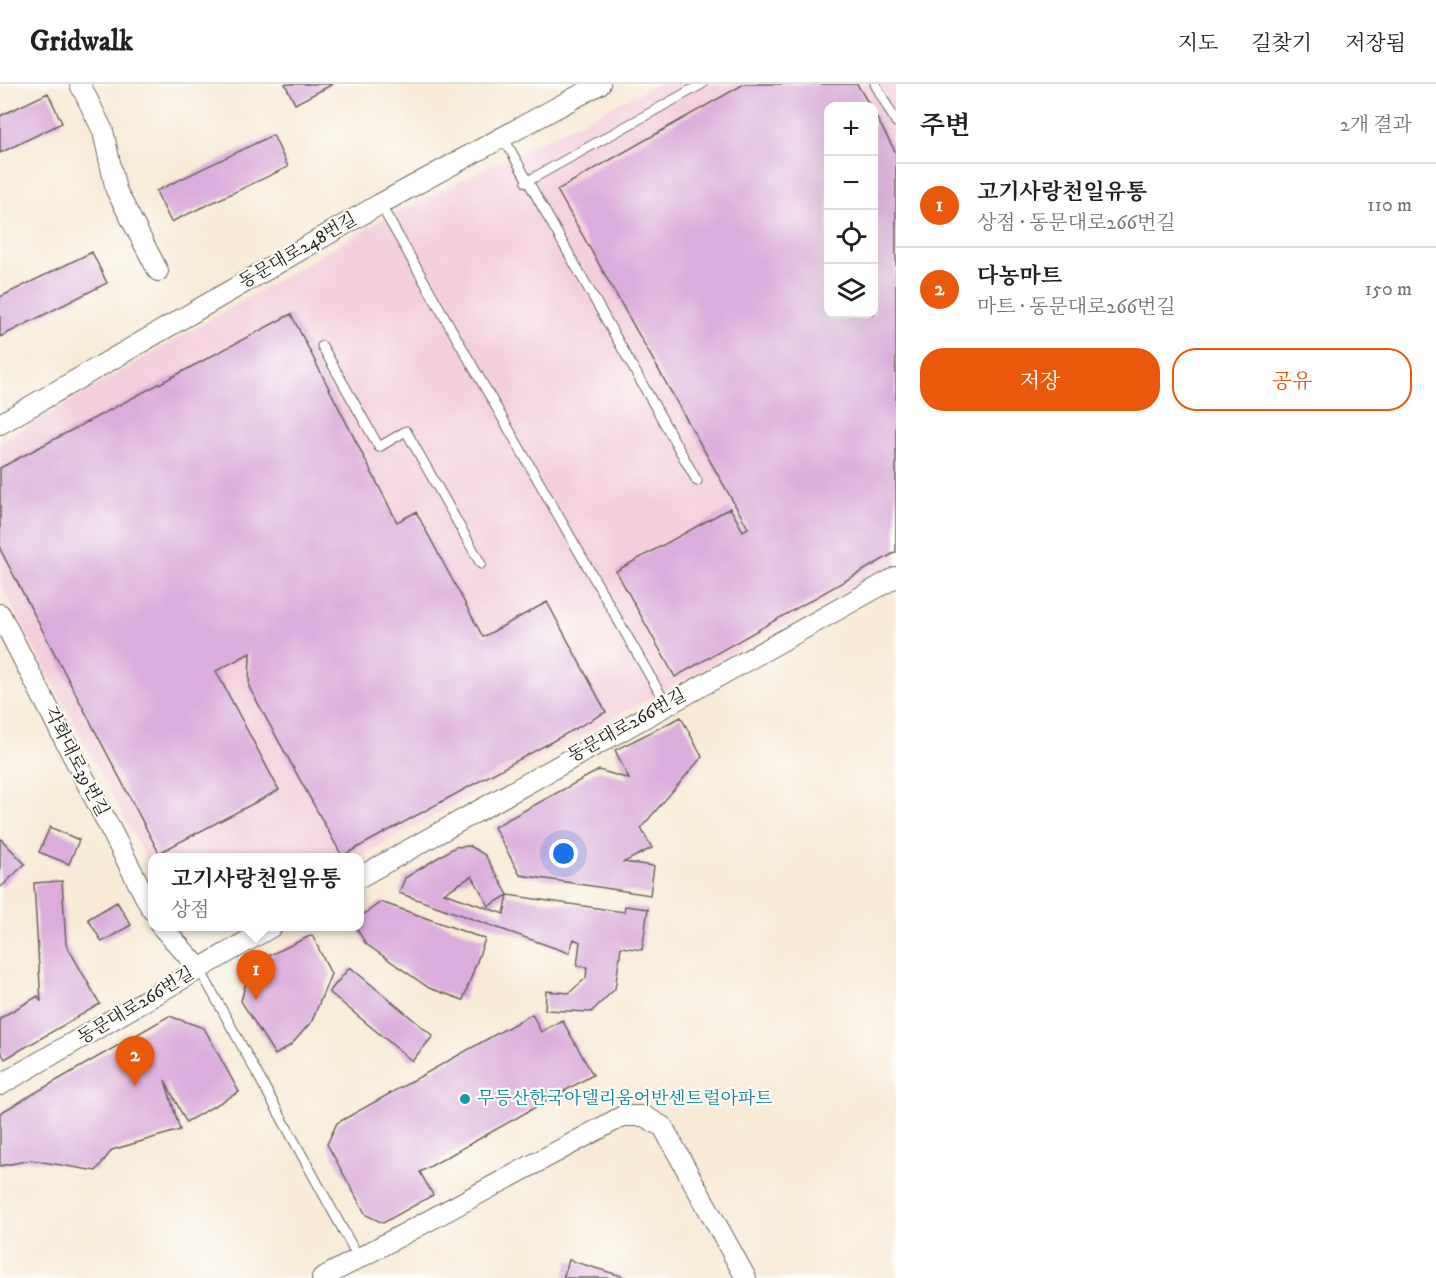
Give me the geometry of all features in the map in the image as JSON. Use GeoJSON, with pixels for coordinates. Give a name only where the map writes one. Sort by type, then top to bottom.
{"type":"FeatureCollection","features":[{"type":"Feature","properties":{"kind":"street"},"geometry":{"type":"LineString","coordinates":[[80,84],[103,131],[116,190],[158,271]]}},
{"type":"Feature","properties":{"kind":"street","name":"동문대로248번길"},"geometry":{"type":"LineString","coordinates":[[0,424],[380,204],[600,84]]}},
{"type":"Feature","properties":{"kind":"street","name":"동문대로266번길"},"geometry":{"type":"LineString","coordinates":[[364,876],[666,704],[896,577]]}},
{"type":"Feature","properties":{"kind":"street","name":"각화대로39번길"},"geometry":{"type":"LineString","coordinates":[[0,614],[148,900]]}},
{"type":"Feature","properties":{"kind":"street"},"geometry":{"type":"LineString","coordinates":[[165,931],[200,968]]}},
{"type":"Feature","properties":{"kind":"street","name":"동문대로266번길"},"geometry":{"type":"LineString","coordinates":[[0,1085],[266,931]]}},
{"type":"Feature","properties":{"kind":"street"},"geometry":{"type":"LineString","coordinates":[[322,1278],[623,1116],[636,1115],[663,1126],[746,1278]]}},
{"type":"Feature","properties":{"kind":"lane"},"geometry":{"type":"LineString","coordinates":[[526,182],[702,84]]}},
{"type":"Feature","properties":{"kind":"lane"},"geometry":{"type":"LineString","coordinates":[[875,84],[896,122]]}},
{"type":"Feature","properties":{"kind":"lane"},"geometry":{"type":"LineString","coordinates":[[503,137],[526,182],[697,481]]}},
{"type":"Feature","properties":{"kind":"lane"},"geometry":{"type":"LineString","coordinates":[[380,204],[666,704]]}},
{"type":"Feature","properties":{"kind":"lane"},"geometry":{"type":"LineString","coordinates":[[322,346],[379,447],[406,431],[481,564]]}},
{"type":"Feature","properties":{"kind":"lane"},"geometry":{"type":"LineString","coordinates":[[200,968],[358,1257]]}},
{"type":"Feature","properties":{"kind":"shaded area"},"geometry":{"type":"Polygon","coordinates":[[[657,84],[896,84],[896,564],[364,854],[148,853],[148,862],[0,584],[0,442],[381,220],[657,84]]]}},
{"type":"Feature","properties":{"kind":"building"},"geometry":{"type":"Polygon","coordinates":[[[285,84],[333,84],[295,104],[285,84]]]}},
{"type":"Feature","properties":{"kind":"building"},"geometry":{"type":"Polygon","coordinates":[[[744,84],[857,84],[868,102],[824,102],[824,318],[878,318],[878,120],[896,153],[896,552],[675,677],[616,571],[730,508],[743,531],[748,528],[557,190],[744,84]]]}},
{"type":"Feature","properties":{"kind":"building"},"geometry":{"type":"Polygon","coordinates":[[[48,93],[62,123],[0,153],[0,116],[48,93]]]}},
{"type":"Feature","properties":{"kind":"building"},"geometry":{"type":"Polygon","coordinates":[[[273,135],[288,167],[171,222],[156,191],[273,135]]]}},
{"type":"Feature","properties":{"kind":"building"},"geometry":{"type":"Polygon","coordinates":[[[92,252],[107,283],[0,337],[0,297],[92,252]]]}},
{"type":"Feature","properties":{"kind":"building"},"geometry":{"type":"Polygon","coordinates":[[[291,314],[397,522],[416,512],[483,637],[547,602],[606,712],[348,853],[340,853],[249,687],[250,653],[216,671],[279,790],[159,853],[0,549],[0,468],[291,314]]]}},
{"type":"Feature","properties":{"kind":"building"},"geometry":{"type":"Polygon","coordinates":[[[681,717],[702,757],[641,828],[652,848],[624,862],[654,866],[650,895],[520,875],[494,827],[599,770],[629,779],[615,750],[681,717]]]}},
{"type":"Feature","properties":{"kind":"building"},"geometry":{"type":"Polygon","coordinates":[[[50,827],[79,840],[69,864],[39,852],[50,827]]]}},
{"type":"Feature","properties":{"kind":"building"},"geometry":{"type":"Polygon","coordinates":[[[0,838],[25,864],[1,887],[0,886],[0,838]]]}},
{"type":"Feature","properties":{"kind":"building"},"geometry":{"type":"Polygon","coordinates":[[[470,846],[485,855],[508,895],[624,912],[625,906],[648,909],[642,950],[621,947],[615,989],[591,1012],[545,1010],[546,991],[569,993],[586,978],[587,967],[577,966],[580,942],[574,939],[569,953],[399,893],[405,878],[455,847],[470,846]],[[472,876],[444,893],[504,914],[508,895],[489,906],[472,876]]]}},
{"type":"Feature","properties":{"kind":"building"},"geometry":{"type":"Polygon","coordinates":[[[62,881],[66,944],[100,1004],[5,1059],[0,1050],[0,1018],[38,996],[41,1002],[34,883],[62,881]]]}},
{"type":"Feature","properties":{"kind":"building"},"geometry":{"type":"Polygon","coordinates":[[[117,902],[131,925],[102,942],[88,919],[117,902]]]}},
{"type":"Feature","properties":{"kind":"building"},"geometry":{"type":"Polygon","coordinates":[[[381,902],[485,939],[463,1000],[429,988],[366,944],[358,931],[364,931],[364,914],[381,902]]]}},
{"type":"Feature","properties":{"kind":"building"},"geometry":{"type":"Polygon","coordinates":[[[312,935],[331,974],[312,1021],[291,1045],[275,1055],[241,1001],[251,964],[312,935]]]}},
{"type":"Feature","properties":{"kind":"building"},"geometry":{"type":"Polygon","coordinates":[[[350,967],[433,1036],[412,1061],[329,992],[350,967]]]}},
{"type":"Feature","properties":{"kind":"building","name":"무등산한국아델리움어반센트럴아파트"},"geometry":{"type":"Polygon","coordinates":[[[532,1014],[541,1032],[562,1020],[593,1075],[420,1172],[433,1195],[383,1223],[366,1215],[327,1144],[337,1123],[532,1014]]]}},
{"type":"Feature","properties":{"kind":"building"},"geometry":{"type":"Polygon","coordinates":[[[169,1016],[204,1028],[239,1092],[186,1122],[165,1080],[180,1130],[112,1150],[96,1171],[31,1160],[0,1166],[0,1113],[169,1016]]]}},
{"type":"Feature","properties":{"kind":"building"},"geometry":{"type":"Polygon","coordinates":[[[569,1260],[625,1277],[563,1278],[569,1260]]]}},
{"type":"Feature","properties":{"kind":"place","name":"고기사랑천일유통"},"geometry":{"type":"Point","coordinates":[256,1000]}},
{"type":"Feature","properties":{"kind":"place","name":"다농마트"},"geometry":{"type":"Point","coordinates":[135,1086]}},
{"type":"Feature","properties":{"kind":"place","name":"무등산한국아델리움어반센트럴아파트"},"geometry":{"type":"Point","coordinates":[465,1099]}}]}
